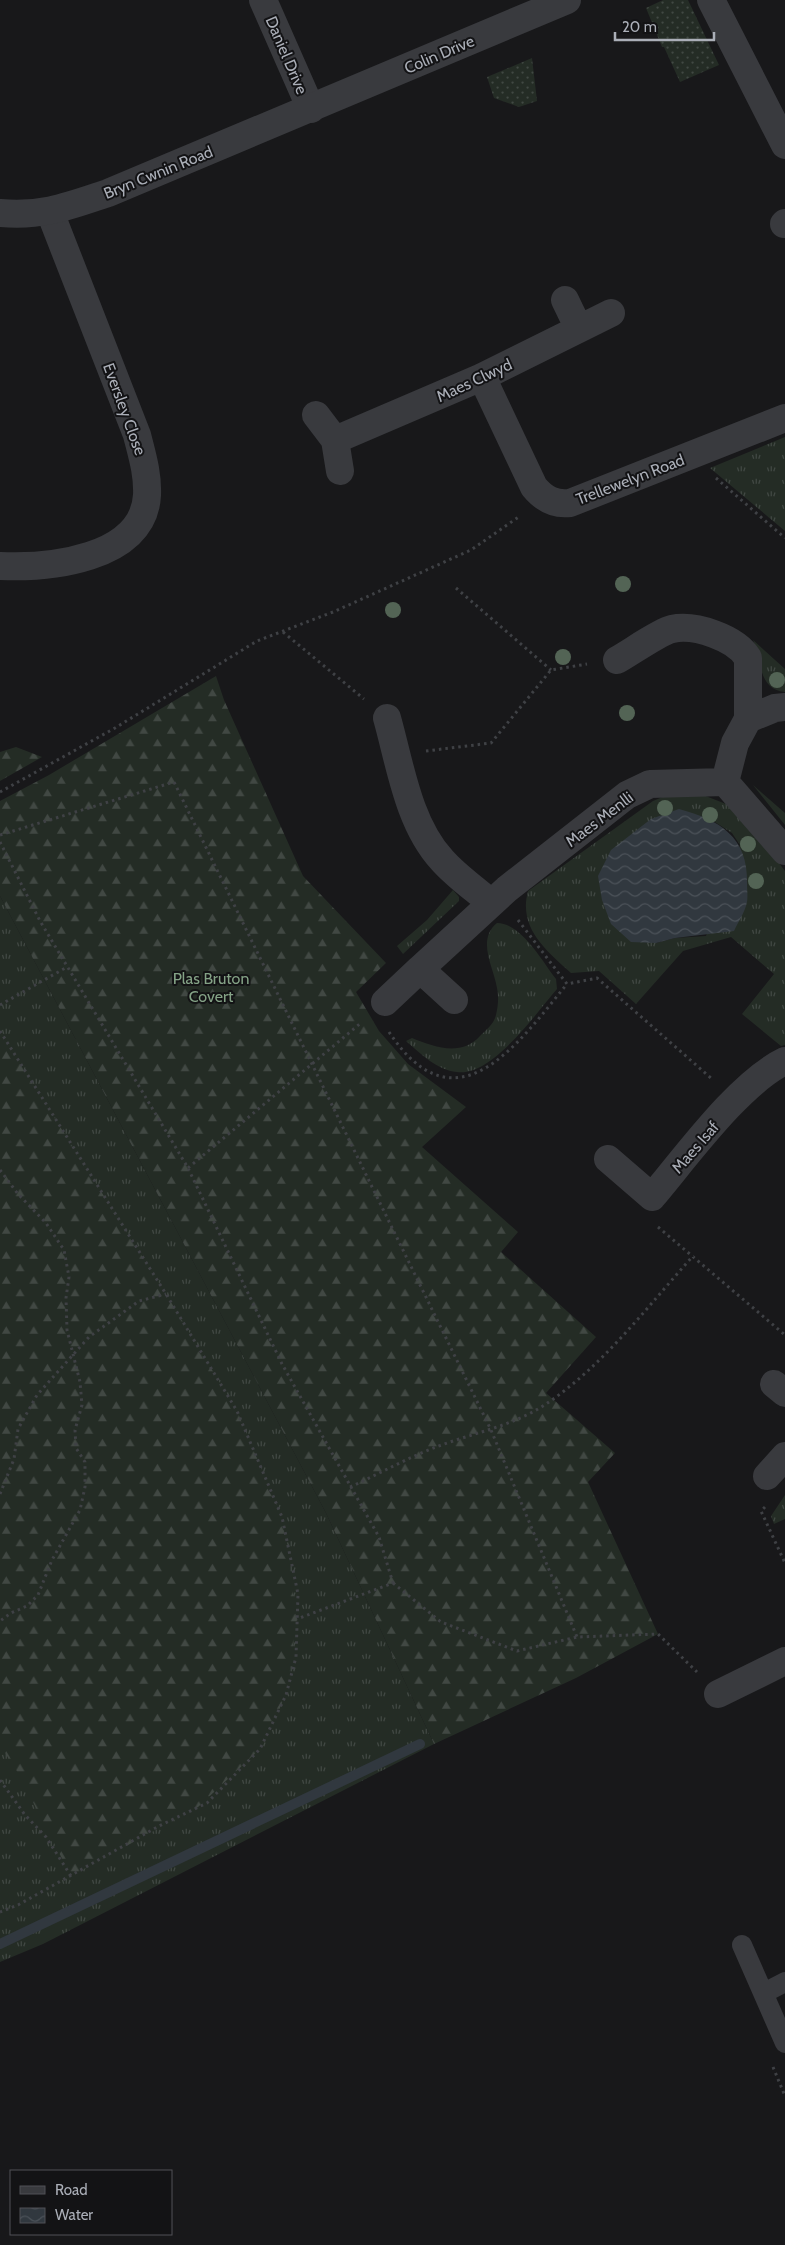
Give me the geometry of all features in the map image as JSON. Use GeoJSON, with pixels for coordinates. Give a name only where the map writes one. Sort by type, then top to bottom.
{"type":"FeatureCollection","features":[{"type":"Feature","properties":{"kind":"street","name":"Daniel Drive"},"geometry":{"type":"LineString","coordinates":[[263,0],[311,109]]}},
{"type":"Feature","properties":{"kind":"street","name":"Colin Drive"},"geometry":{"type":"LineString","coordinates":[[311,109],[567,0]]}},
{"type":"Feature","properties":{"kind":"street"},"geometry":{"type":"LineString","coordinates":[[711,0],[785,145]]}},
{"type":"Feature","properties":{"kind":"street","name":"Bryn Cwnin Road"},"geometry":{"type":"LineString","coordinates":[[0,213],[18,215],[50,212],[108,193],[311,109]]}},
{"type":"Feature","properties":{"kind":"street","name":"Eversley Close"},"geometry":{"type":"LineString","coordinates":[[0,566],[27,567],[54,564],[84,559],[107,549],[128,535],[142,517],[148,497],[146,470],[137,436],[50,212]]}},
{"type":"Feature","properties":{"kind":"street"},"geometry":{"type":"LineString","coordinates":[[565,300],[580,329]]}},
{"type":"Feature","properties":{"kind":"street","name":"Maes Clwyd"},"geometry":{"type":"LineString","coordinates":[[334,440],[482,377],[612,313]]}},
{"type":"Feature","properties":{"kind":"street"},"geometry":{"type":"LineString","coordinates":[[482,377],[534,487],[540,495],[550,500]]}},
{"type":"Feature","properties":{"kind":"street"},"geometry":{"type":"LineString","coordinates":[[316,415],[334,440],[340,471]]}},
{"type":"Feature","properties":{"kind":"street","name":"Trellewelyn Road"},"geometry":{"type":"LineString","coordinates":[[550,500],[560,504],[570,503],[785,418]]}},
{"type":"Feature","properties":{"kind":"street"},"geometry":{"type":"LineString","coordinates":[[617,660],[671,629],[694,630],[725,638],[743,650],[748,658],[748,719],[735,743],[725,782],[785,852]]}},
{"type":"Feature","properties":{"kind":"street"},"geometry":{"type":"LineString","coordinates":[[748,719],[775,708],[785,707]]}},
{"type":"Feature","properties":{"kind":"street"},"geometry":{"type":"LineString","coordinates":[[387,718],[422,830],[442,860],[495,899]]}},
{"type":"Feature","properties":{"kind":"street","name":"Maes Menlli"},"geometry":{"type":"LineString","coordinates":[[380,1006],[495,899],[635,791],[650,784],[725,782]]}},
{"type":"Feature","properties":{"kind":"street"},"geometry":{"type":"LineString","coordinates":[[420,969],[454,1000]]}},
{"type":"Feature","properties":{"kind":"street","name":"Maes Isaf"},"geometry":{"type":"LineString","coordinates":[[652,1197],[736,1100],[770,1068],[785,1061]]}},
{"type":"Feature","properties":{"kind":"street"},"geometry":{"type":"LineString","coordinates":[[608,1159],[652,1197]]}},
{"type":"Feature","properties":{"kind":"street"},"geometry":{"type":"LineString","coordinates":[[767,1476],[785,1456]]}},
{"type":"Feature","properties":{"kind":"street"},"geometry":{"type":"LineString","coordinates":[[718,1694],[785,1661]]}},
{"type":"Feature","properties":{"kind":"lane"},"geometry":{"type":"LineString","coordinates":[[742,1945],[785,2043]]}},
{"type":"Feature","properties":{"kind":"lane"},"geometry":{"type":"LineString","coordinates":[[764,1992],[785,1982]]}},
{"type":"Feature","properties":{"kind":"path"},"geometry":{"type":"LineString","coordinates":[[690,456],[785,538]]}},
{"type":"Feature","properties":{"kind":"path"},"geometry":{"type":"LineString","coordinates":[[0,792],[115,728],[257,641],[333,612],[471,550],[519,516],[550,500]]}},
{"type":"Feature","properties":{"kind":"path"},"geometry":{"type":"LineString","coordinates":[[456,588],[551,670]]}},
{"type":"Feature","properties":{"kind":"path"},"geometry":{"type":"LineString","coordinates":[[282,631],[387,718]]}},
{"type":"Feature","properties":{"kind":"path"},"geometry":{"type":"LineString","coordinates":[[397,755],[491,743],[551,670],[617,660]]}},
{"type":"Feature","properties":{"kind":"path"},"geometry":{"type":"LineString","coordinates":[[0,835],[174,782],[310,1064],[491,1430],[577,1637]]}},
{"type":"Feature","properties":{"kind":"path"},"geometry":{"type":"LineString","coordinates":[[0,842],[40,922],[188,1168],[282,1364],[379,1537],[393,1583],[441,1622],[517,1650],[577,1637],[658,1634],[718,1694]]}},
{"type":"Feature","properties":{"kind":"path"},"geometry":{"type":"LineString","coordinates":[[495,899],[567,984]]}},
{"type":"Feature","properties":{"kind":"path"},"geometry":{"type":"LineString","coordinates":[[0,1005],[67,967]]}},
{"type":"Feature","properties":{"kind":"path"},"geometry":{"type":"LineString","coordinates":[[188,1168],[380,1006],[393,1038],[420,1065],[437,1075],[468,1076],[499,1061],[517,1044],[567,984],[597,978],[736,1100]]}},
{"type":"Feature","properties":{"kind":"path"},"geometry":{"type":"LineString","coordinates":[[0,1031],[166,1294],[237,1411],[282,1517],[298,1594],[296,1657],[288,1688],[260,1749],[207,1803],[159,1826],[18,1905],[0,1912]]}},
{"type":"Feature","properties":{"kind":"path"},"geometry":{"type":"LineString","coordinates":[[0,1170],[18,1194],[46,1223],[64,1250],[69,1277],[66,1298],[67,1330],[80,1382],[82,1405],[75,1430],[76,1448],[85,1462],[85,1487],[80,1510],[52,1560],[38,1595],[27,1606],[11,1613],[0,1621]]}},
{"type":"Feature","properties":{"kind":"path"},"geometry":{"type":"LineString","coordinates":[[652,1197],[658,1226],[785,1336]]}},
{"type":"Feature","properties":{"kind":"path"},"geometry":{"type":"LineString","coordinates":[[350,1487],[437,1447],[491,1430],[544,1406],[569,1388],[617,1342],[692,1256]]}},
{"type":"Feature","properties":{"kind":"path"},"geometry":{"type":"LineString","coordinates":[[0,1494],[14,1459],[18,1429],[37,1395],[89,1337],[139,1302],[166,1294]]}},
{"type":"Feature","properties":{"kind":"path"},"geometry":{"type":"LineString","coordinates":[[767,1504],[761,1511],[785,1563]]}},
{"type":"Feature","properties":{"kind":"path"},"geometry":{"type":"LineString","coordinates":[[297,1619],[393,1583]]}},
{"type":"Feature","properties":{"kind":"path"},"geometry":{"type":"LineString","coordinates":[[0,1780],[25,1814],[46,1837],[71,1876]]}},
{"type":"Feature","properties":{"kind":"green space"},"geometry":{"type":"Polygon","coordinates":[[[663,0],[688,0],[719,65],[680,82],[664,47],[662,47],[646,8],[663,0]]]}},
{"type":"Feature","properties":{"kind":"green space"},"geometry":{"type":"Polygon","coordinates":[[[532,58],[537,101],[519,107],[494,98],[487,77],[532,58]]]}},
{"type":"Feature","properties":{"kind":"green space"},"geometry":{"type":"Polygon","coordinates":[[[785,437],[785,531],[710,468],[785,437]]]}},
{"type":"Feature","properties":{"kind":"green space"},"geometry":{"type":"Polygon","coordinates":[[[753,640],[785,669],[785,692],[776,690],[765,679],[753,640]]]}},
{"type":"Feature","properties":{"kind":"green space","name":"Plas Bruton Covert"},"geometry":{"type":"Polygon","coordinates":[[[216,676],[224,700],[303,876],[386,963],[356,992],[379,1031],[408,1064],[466,1107],[422,1147],[518,1232],[501,1252],[596,1337],[546,1393],[615,1453],[588,1482],[658,1634],[576,1678],[434,1744],[326,1513],[0,896],[0,801],[49,775],[216,676]]]}},
{"type":"Feature","properties":{"kind":"green space"},"geometry":{"type":"Polygon","coordinates":[[[16,747],[42,757],[0,781],[0,752],[16,747]]]}},
{"type":"Feature","properties":{"kind":"green space"},"geometry":{"type":"Polygon","coordinates":[[[753,785],[785,813],[785,825],[753,785]]]}},
{"type":"Feature","properties":{"kind":"green space"},"geometry":{"type":"Polygon","coordinates":[[[703,795],[726,804],[759,837],[785,871],[785,1045],[781,1046],[742,1014],[774,974],[731,937],[683,951],[636,1004],[599,971],[571,973],[544,947],[531,927],[527,916],[526,904],[528,891],[653,801],[665,796],[703,795]],[[704,815],[656,943],[675,938],[706,936],[740,845],[732,833],[704,815]]]}},
{"type":"Feature","properties":{"kind":"green space"},"geometry":{"type":"Polygon","coordinates":[[[453,890],[459,897],[459,901],[403,954],[397,946],[427,920],[453,890]]]}},
{"type":"Feature","properties":{"kind":"green space"},"geometry":{"type":"Polygon","coordinates":[[[0,896],[326,1513],[434,1744],[43,1944],[0,1962],[0,896]]]}},
{"type":"Feature","properties":{"kind":"green space"},"geometry":{"type":"Polygon","coordinates":[[[497,923],[514,929],[523,936],[538,953],[556,979],[557,989],[526,1027],[499,1054],[471,1071],[450,1071],[430,1061],[406,1041],[412,1038],[438,1047],[456,1048],[473,1042],[492,1024],[497,1012],[498,995],[487,946],[491,930],[497,923]]]}},
{"type":"Feature","properties":{"kind":"green space"},"geometry":{"type":"Polygon","coordinates":[[[0,1032],[166,1294],[237,1411],[282,1517],[297,1619],[286,1695],[260,1749],[198,1807],[71,1876],[18,1773],[0,1745],[0,1032]]]}},
{"type":"Feature","properties":{"kind":"green space"},"geometry":{"type":"Polygon","coordinates":[[[785,1495],[785,1519],[774,1524],[771,1516],[785,1495]]]}},
{"type":"Feature","properties":{"kind":"water"},"geometry":{"type":"Polygon","coordinates":[[[679,809],[694,813],[719,825],[737,842],[743,854],[746,867],[747,902],[745,909],[734,931],[675,938],[656,943],[631,942],[611,924],[602,900],[598,876],[611,850],[651,819],[679,809]]]}},
{"type":"Feature","properties":{"kind":"waterway"},"geometry":{"type":"LineString","coordinates":[[0,1944],[420,1744]]}}]}
